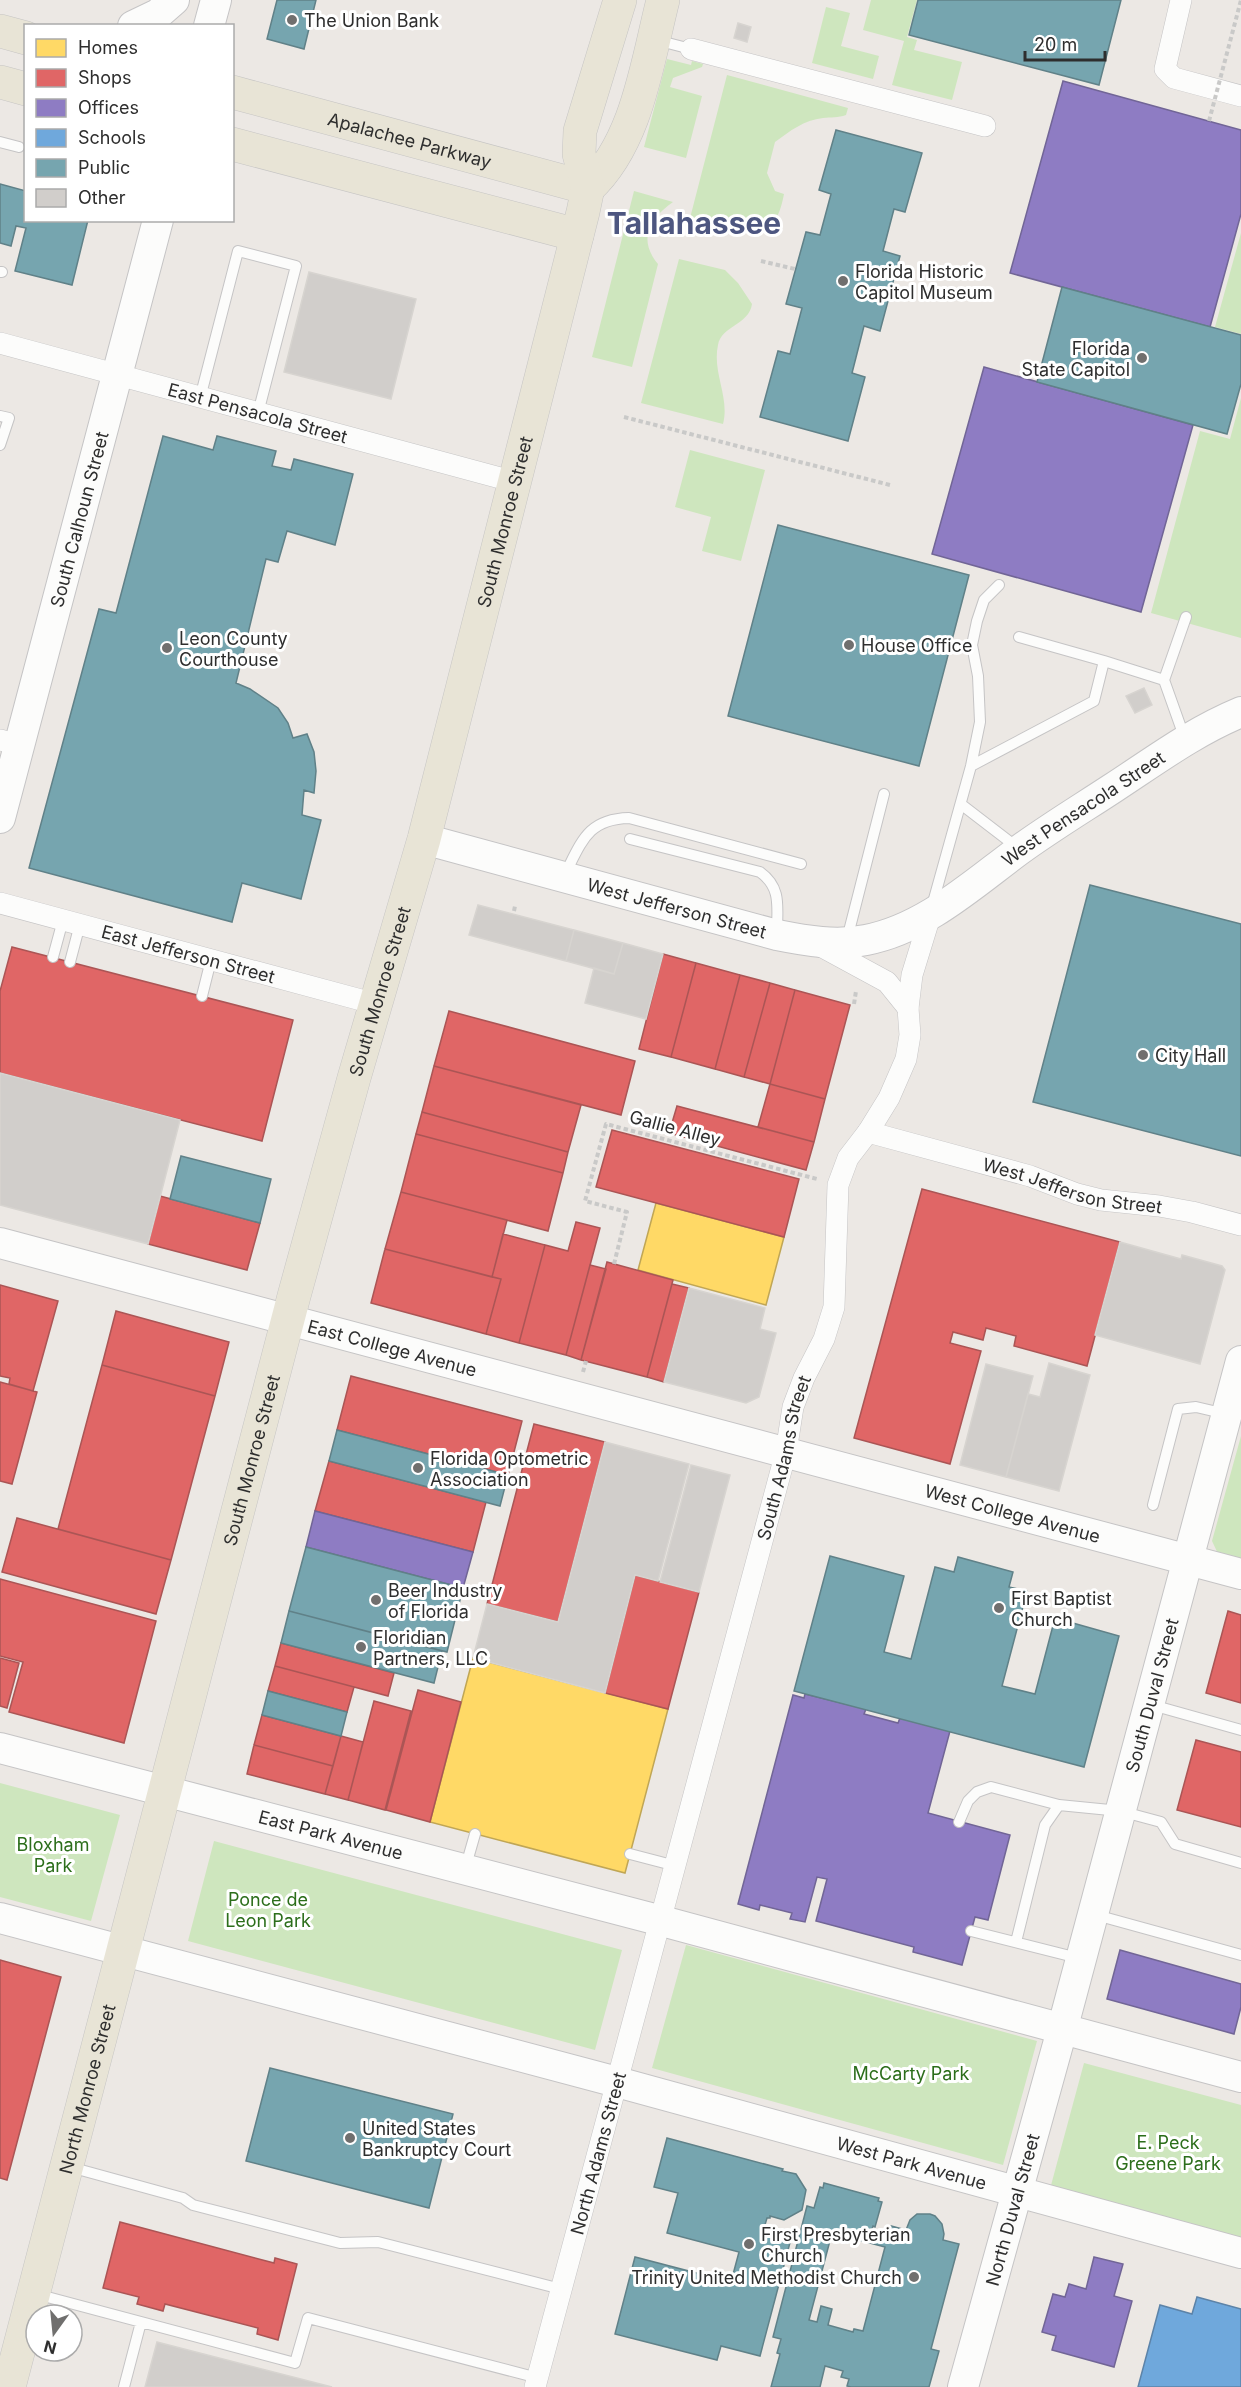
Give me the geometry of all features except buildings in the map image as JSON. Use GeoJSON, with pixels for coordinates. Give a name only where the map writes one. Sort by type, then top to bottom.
{"type":"FeatureCollection","features":[{"type":"Feature","properties":{"kind":"main road","name":"South Monroe Street"},"geometry":{"type":"LineString","coordinates":[[164,1791],[287,1320],[424,839],[578,235],[588,188],[579,153],[580,131],[620,0]]}},
{"type":"Feature","properties":{"kind":"main road"},"geometry":{"type":"LineString","coordinates":[[588,188],[610,164],[626,136],[663,0]]}},
{"type":"Feature","properties":{"kind":"main road"},"geometry":{"type":"LineString","coordinates":[[0,29],[24,37]]}},
{"type":"Feature","properties":{"kind":"main road"},"geometry":{"type":"LineString","coordinates":[[0,82],[24,88]]}},
{"type":"Feature","properties":{"kind":"main road","name":"Apalachee Parkway"},"geometry":{"type":"LineString","coordinates":[[234,93],[588,188]]}},
{"type":"Feature","properties":{"kind":"main road"},"geometry":{"type":"LineString","coordinates":[[234,145],[578,235]]}},
{"type":"Feature","properties":{"kind":"main road","name":"North Monroe Street"},"geometry":{"type":"LineString","coordinates":[[9,2387],[164,1791]]}},
{"type":"Feature","properties":{"kind":"street"},"geometry":{"type":"LineString","coordinates":[[137,24],[158,14],[174,0]]}},
{"type":"Feature","properties":{"kind":"street"},"geometry":{"type":"LineString","coordinates":[[210,24],[216,0]]}},
{"type":"Feature","properties":{"kind":"street"},"geometry":{"type":"LineString","coordinates":[[1180,0],[1165,69],[1174,78],[1241,96]]}},
{"type":"Feature","properties":{"kind":"street"},"geometry":{"type":"LineString","coordinates":[[0,29],[24,29]]}},
{"type":"Feature","properties":{"kind":"street"},"geometry":{"type":"LineString","coordinates":[[691,49],[985,126]]}},
{"type":"Feature","properties":{"kind":"street","name":"South Calhoun Street"},"geometry":{"type":"LineString","coordinates":[[0,818],[10,743],[117,375],[157,222]]}},
{"type":"Feature","properties":{"kind":"street","name":"East Pensacola Street"},"geometry":{"type":"LineString","coordinates":[[0,344],[515,482]]}},
{"type":"Feature","properties":{"kind":"street","name":"West Pensacola Street"},"geometry":{"type":"LineString","coordinates":[[931,913],[962,894],[1020,849],[1185,739],[1241,712]]}},
{"type":"Feature","properties":{"kind":"street","name":"West Jefferson Street"},"geometry":{"type":"LineString","coordinates":[[424,839],[777,935],[815,943],[868,940],[897,931],[931,913]]}},
{"type":"Feature","properties":{"kind":"street","name":"East Jefferson Street"},"geometry":{"type":"LineString","coordinates":[[0,903],[376,1004]]}},
{"type":"Feature","properties":{"kind":"street","name":"South Adams Street"},"geometry":{"type":"LineString","coordinates":[[662,1921],[786,1452],[794,1407],[804,1378],[824,1339],[834,1307],[838,1185],[848,1158],[868,1132],[889,1098],[906,1059],[910,1035],[908,1008],[912,975],[931,913]]}},
{"type":"Feature","properties":{"kind":"street"},"geometry":{"type":"LineString","coordinates":[[815,943],[887,982],[908,1008]]}},
{"type":"Feature","properties":{"kind":"street","name":"West Jefferson Street"},"geometry":{"type":"LineString","coordinates":[[868,1132],[1029,1176],[1077,1194],[1101,1200],[1159,1206],[1241,1225]]}},
{"type":"Feature","properties":{"kind":"street","name":"East College Avenue"},"geometry":{"type":"LineString","coordinates":[[0,1243],[786,1452]]}},
{"type":"Feature","properties":{"kind":"street","name":"South Duval Street"},"geometry":{"type":"LineString","coordinates":[[1062,2030],[1241,1361]]}},
{"type":"Feature","properties":{"kind":"street","name":"West College Avenue"},"geometry":{"type":"LineString","coordinates":[[786,1452],[1241,1574]]}},
{"type":"Feature","properties":{"kind":"street","name":"East Park Avenue"},"geometry":{"type":"LineString","coordinates":[[0,1748],[662,1921]]}},
{"type":"Feature","properties":{"kind":"street"},"geometry":{"type":"LineString","coordinates":[[0,1918],[617,2082]]}},
{"type":"Feature","properties":{"kind":"street"},"geometry":{"type":"LineString","coordinates":[[662,1921],[1241,2077]]}},
{"type":"Feature","properties":{"kind":"street","name":"North Adams Street"},"geometry":{"type":"LineString","coordinates":[[536,2385],[662,1921]]}},
{"type":"Feature","properties":{"kind":"street","name":"North Duval Street"},"geometry":{"type":"LineString","coordinates":[[963,2387],[1062,2030]]}},
{"type":"Feature","properties":{"kind":"street","name":"West Park Avenue"},"geometry":{"type":"LineString","coordinates":[[617,2082],[1241,2253]]}},
{"type":"Feature","properties":{"kind":"lane"},"geometry":{"type":"LineString","coordinates":[[653,39],[691,49]]}},
{"type":"Feature","properties":{"kind":"lane"},"geometry":{"type":"LineString","coordinates":[[0,142],[19,147]]}},
{"type":"Feature","properties":{"kind":"lane"},"geometry":{"type":"LineString","coordinates":[[200,398],[238,251],[297,266],[258,413]]}},
{"type":"Feature","properties":{"kind":"lane"},"geometry":{"type":"LineString","coordinates":[[0,416],[9,418],[0,445]]}},
{"type":"Feature","properties":{"kind":"lane"},"geometry":{"type":"LineString","coordinates":[[931,913],[962,805],[980,722],[978,676],[972,645],[984,600],[999,585]]}},
{"type":"Feature","properties":{"kind":"lane"},"geometry":{"type":"LineString","coordinates":[[1185,617],[1164,680],[1185,739]]}},
{"type":"Feature","properties":{"kind":"lane"},"geometry":{"type":"LineString","coordinates":[[1019,637],[1164,680]]}},
{"type":"Feature","properties":{"kind":"lane"},"geometry":{"type":"LineString","coordinates":[[971,766],[1094,701],[1104,661]]}},
{"type":"Feature","properties":{"kind":"lane"},"geometry":{"type":"LineString","coordinates":[[846,942],[884,794]]}},
{"type":"Feature","properties":{"kind":"lane"},"geometry":{"type":"LineString","coordinates":[[962,805],[1020,849]]}},
{"type":"Feature","properties":{"kind":"lane"},"geometry":{"type":"LineString","coordinates":[[563,877],[582,842],[595,827],[611,819],[630,818],[801,864]]}},
{"type":"Feature","properties":{"kind":"lane"},"geometry":{"type":"LineString","coordinates":[[630,839],[760,872],[770,879],[777,891],[777,935]]}},
{"type":"Feature","properties":{"kind":"lane"},"geometry":{"type":"LineString","coordinates":[[53,957],[72,922]]}},
{"type":"Feature","properties":{"kind":"lane"},"geometry":{"type":"LineString","coordinates":[[70,962],[72,922]]}},
{"type":"Feature","properties":{"kind":"lane"},"geometry":{"type":"LineString","coordinates":[[202,996],[212,960]]}},
{"type":"Feature","properties":{"kind":"lane"},"geometry":{"type":"LineString","coordinates":[[1153,1505],[1178,1408],[1196,1407],[1227,1414]]}},
{"type":"Feature","properties":{"kind":"lane"},"geometry":{"type":"LineString","coordinates":[[1149,1704],[1241,1730]]}},
{"type":"Feature","properties":{"kind":"lane"},"geometry":{"type":"LineString","coordinates":[[959,1822],[968,1801],[977,1792],[991,1787],[1059,1805],[1120,1811],[1161,1822],[1174,1844],[1241,1863]]}},
{"type":"Feature","properties":{"kind":"lane"},"geometry":{"type":"LineString","coordinates":[[1016,1942],[1045,1825],[1059,1805]]}},
{"type":"Feature","properties":{"kind":"lane"},"geometry":{"type":"LineString","coordinates":[[465,1869],[475,1834]]}},
{"type":"Feature","properties":{"kind":"lane"},"geometry":{"type":"LineString","coordinates":[[630,1854],[676,1866]]}},
{"type":"Feature","properties":{"kind":"lane"},"geometry":{"type":"LineString","coordinates":[[1093,1914],[1241,1955]]}},
{"type":"Feature","properties":{"kind":"lane"},"geometry":{"type":"LineString","coordinates":[[971,1931],[1081,1959]]}},
{"type":"Feature","properties":{"kind":"lane"},"geometry":{"type":"LineString","coordinates":[[67,2166],[183,2198],[193,2205],[340,2243],[378,2242],[561,2289]]}},
{"type":"Feature","properties":{"kind":"lane"},"geometry":{"type":"LineString","coordinates":[[33,2293],[296,2363],[308,2318],[536,2385]]}},
{"type":"Feature","properties":{"kind":"lane"},"geometry":{"type":"LineString","coordinates":[[124,2387],[141,2322]]}},
{"type":"Feature","properties":{"kind":"path"},"geometry":{"type":"LineString","coordinates":[[1209,122],[1241,0]]}},
{"type":"Feature","properties":{"kind":"path"},"geometry":{"type":"LineString","coordinates":[[761,261],[795,269]]}},
{"type":"Feature","properties":{"kind":"path"},"geometry":{"type":"LineString","coordinates":[[890,293],[914,300]]}},
{"type":"Feature","properties":{"kind":"path"},"geometry":{"type":"LineString","coordinates":[[624,417],[890,485]]}},
{"type":"Feature","properties":{"kind":"path","name":"Gallie Alley"},"geometry":{"type":"LineString","coordinates":[[614,1264],[627,1212],[585,1201],[606,1124],[838,1185]]}},
{"type":"Feature","properties":{"kind":"green space"},"geometry":{"type":"Polygon","coordinates":[[[871,0],[917,0],[907,37],[917,40],[914,50],[962,62],[952,100],[892,85],[904,41],[863,30],[871,0]]]}},
{"type":"Feature","properties":{"kind":"green space"},"geometry":{"type":"Polygon","coordinates":[[[826,7],[850,13],[841,46],[879,56],[873,79],[812,63],[826,7]]]}},
{"type":"Feature","properties":{"kind":"green space"},"geometry":{"type":"Polygon","coordinates":[[[667,59],[691,65],[692,61],[703,64],[702,67],[673,78],[670,87],[702,96],[686,158],[644,147],[667,59]]]}},
{"type":"Feature","properties":{"kind":"green space"},"geometry":{"type":"Polygon","coordinates":[[[727,75],[848,108],[846,115],[810,121],[775,142],[767,173],[775,191],[784,194],[781,208],[773,221],[749,228],[741,235],[689,222],[727,75]]]}},
{"type":"Feature","properties":{"kind":"green space"},"geometry":{"type":"Polygon","coordinates":[[[634,191],[673,202],[658,215],[647,238],[648,246],[658,264],[632,367],[592,357],[634,191]]]}},
{"type":"Feature","properties":{"kind":"green space"},"geometry":{"type":"Polygon","coordinates":[[[1241,233],[1241,334],[1215,327],[1241,233]]]}},
{"type":"Feature","properties":{"kind":"green space"},"geometry":{"type":"Polygon","coordinates":[[[679,259],[725,270],[738,283],[752,304],[746,317],[724,334],[718,345],[717,365],[725,414],[723,424],[641,403],[679,259]]]}},
{"type":"Feature","properties":{"kind":"green space"},"geometry":{"type":"Polygon","coordinates":[[[1241,398],[1241,638],[1151,613],[1200,431],[1230,439],[1241,398]]]}},
{"type":"Feature","properties":{"kind":"green space"},"geometry":{"type":"Polygon","coordinates":[[[690,450],[765,470],[741,561],[702,551],[711,517],[675,507],[690,450]]]}},
{"type":"Feature","properties":{"kind":"green space"},"geometry":{"type":"Polygon","coordinates":[[[1241,1436],[1241,1564],[1220,1558],[1212,1541],[1241,1436]]]}},
{"type":"Feature","properties":{"kind":"green space","name":"Bloxham Park"},"geometry":{"type":"Polygon","coordinates":[[[0,1783],[120,1815],[91,1921],[0,1897],[0,1783]]]}},
{"type":"Feature","properties":{"kind":"green space","name":"Ponce de Leon Park"},"geometry":{"type":"Polygon","coordinates":[[[214,1841],[622,1950],[595,2050],[188,1941],[214,1841]]]}},
{"type":"Feature","properties":{"kind":"green space","name":"McCarty Park"},"geometry":{"type":"Polygon","coordinates":[[[686,1945],[1037,2041],[1003,2165],[652,2068],[686,1945]]]}},
{"type":"Feature","properties":{"kind":"green space","name":"E. Peck Greene Park"},"geometry":{"type":"Polygon","coordinates":[[[1084,2063],[1241,2105],[1241,2240],[1050,2189],[1084,2063]]]}},
{"type":"Feature","properties":{"kind":"place","name":"The Union Bank"},"geometry":{"type":"Point","coordinates":[292,20]}},
{"type":"Feature","properties":{"kind":"place","name":"Florida Historic Capitol Museum"},"geometry":{"type":"Point","coordinates":[843,281]}},
{"type":"Feature","properties":{"kind":"place","name":"Florida State Capitol"},"geometry":{"type":"Point","coordinates":[1142,358]}},
{"type":"Feature","properties":{"kind":"place","name":"House Office"},"geometry":{"type":"Point","coordinates":[849,645]}},
{"type":"Feature","properties":{"kind":"place","name":"Leon County Courthouse"},"geometry":{"type":"Point","coordinates":[167,648]}},
{"type":"Feature","properties":{"kind":"place","name":"City Hall"},"geometry":{"type":"Point","coordinates":[1143,1055]}},
{"type":"Feature","properties":{"kind":"place","name":"Florida Optometric Association"},"geometry":{"type":"Point","coordinates":[418,1468]}},
{"type":"Feature","properties":{"kind":"place","name":"Beer Industry of Florida"},"geometry":{"type":"Point","coordinates":[376,1600]}},
{"type":"Feature","properties":{"kind":"place","name":"First Baptist Church"},"geometry":{"type":"Point","coordinates":[999,1608]}},
{"type":"Feature","properties":{"kind":"place","name":"Floridian Partners, LLC"},"geometry":{"type":"Point","coordinates":[361,1647]}},
{"type":"Feature","properties":{"kind":"place","name":"United States Bankruptcy Court"},"geometry":{"type":"Point","coordinates":[350,2138]}},
{"type":"Feature","properties":{"kind":"place","name":"First Presbyterian Church"},"geometry":{"type":"Point","coordinates":[749,2244]}},
{"type":"Feature","properties":{"kind":"place","name":"Trinity United Methodist Church"},"geometry":{"type":"Point","coordinates":[914,2277]}},
{"type":"Feature","properties":{"kind":"district","name":"Tallahassee"},"geometry":{"type":"Point","coordinates":[694,223]}}]}
